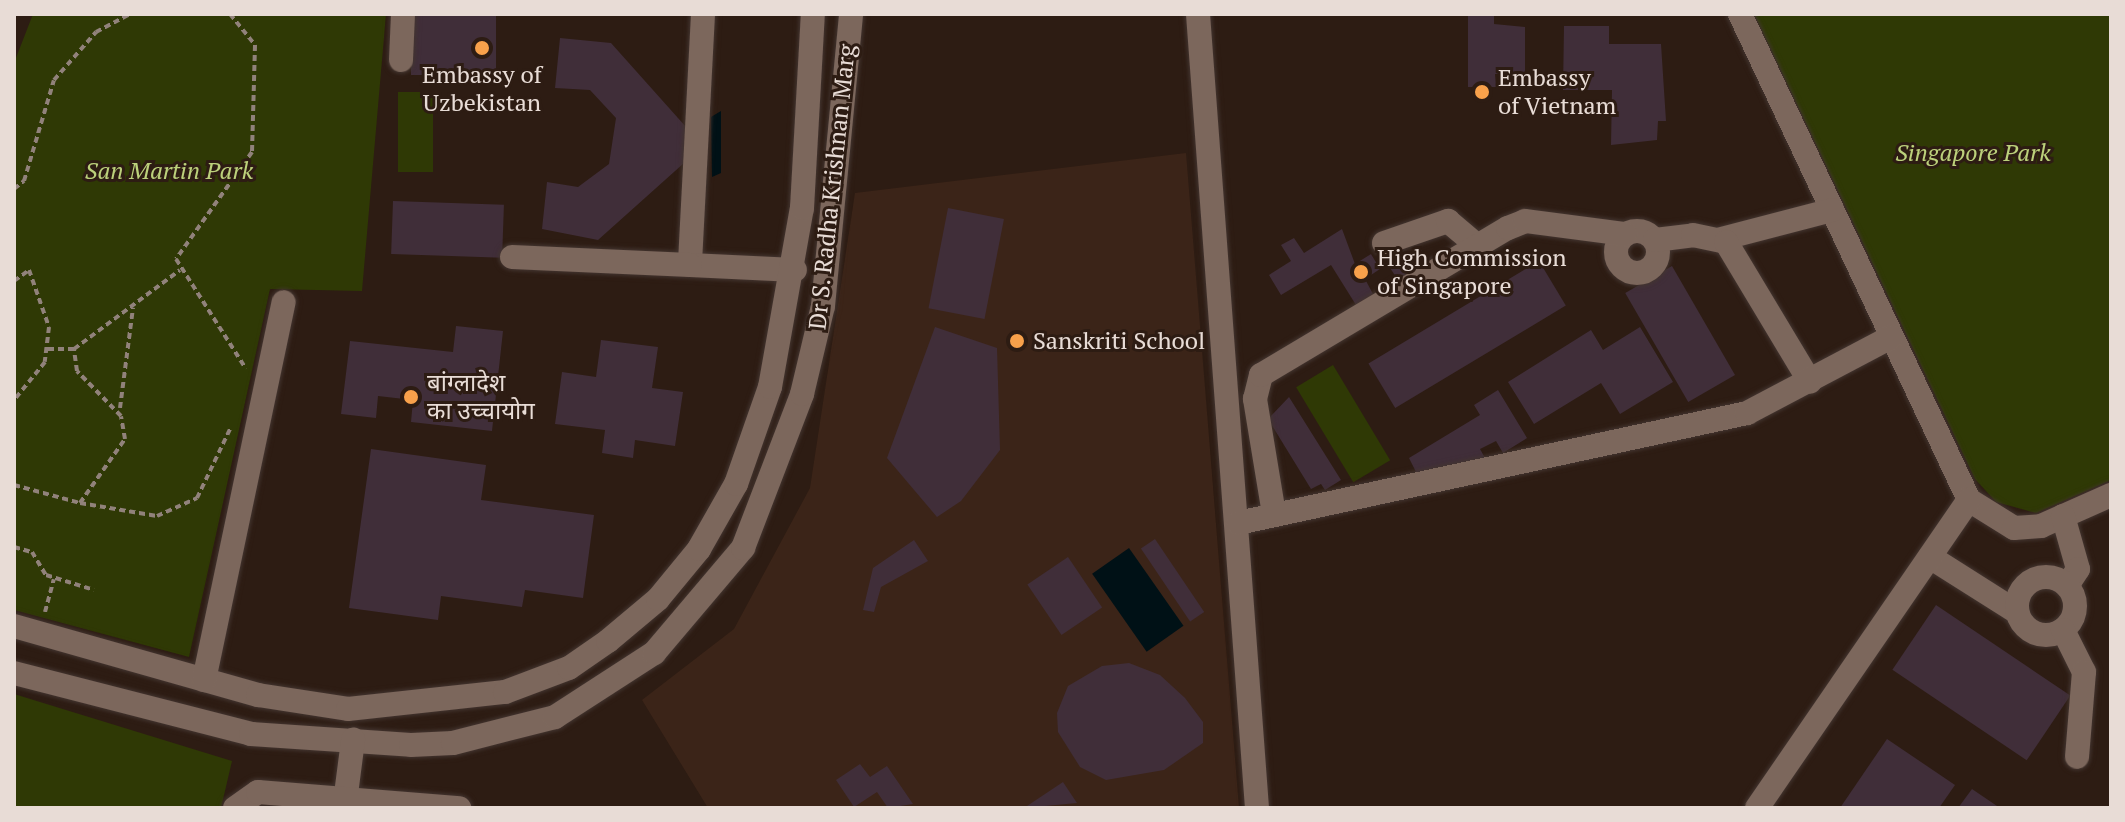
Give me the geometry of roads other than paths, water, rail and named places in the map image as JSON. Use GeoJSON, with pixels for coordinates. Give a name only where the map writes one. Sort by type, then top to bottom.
{"type":"FeatureCollection","features":[{"type":"Feature","properties":{"kind":"street"},"geometry":{"type":"LineString","coordinates":[[401,60],[403,14]]}},
{"type":"Feature","properties":{"kind":"street"},"geometry":{"type":"LineString","coordinates":[[690,265],[703,14]]}},
{"type":"Feature","properties":{"kind":"street","name":"Dr S. Radha Krishnan Marg"},"geometry":{"type":"LineString","coordinates":[[14,626],[258,695],[348,709],[505,692],[569,668],[670,585],[736,484],[791,299],[813,14]]}},
{"type":"Feature","properties":{"kind":"street","name":"Dr S. Radha Krishnan Marg"},"geometry":{"type":"LineString","coordinates":[[14,673],[251,734],[453,743],[555,717],[654,653],[696,611],[743,548],[802,394],[823,306],[851,14]]}},
{"type":"Feature","properties":{"kind":"street"},"geometry":{"type":"LineString","coordinates":[[1198,14],[1257,808]]}},
{"type":"Feature","properties":{"kind":"street"},"geometry":{"type":"LineString","coordinates":[[1740,14],[1969,500],[2014,528],[2063,516],[2111,495]]}},
{"type":"Feature","properties":{"kind":"street"},"geometry":{"type":"LineString","coordinates":[[1274,514],[1255,399],[1261,375],[1478,246],[1525,221],[1625,234],[1645,231],[1655,240],[1721,239],[1832,210]]}},
{"type":"Feature","properties":{"kind":"street"},"geometry":{"type":"LineString","coordinates":[[1384,243],[1448,221],[1478,246]]}},
{"type":"Feature","properties":{"kind":"street"},"geometry":{"type":"LineString","coordinates":[[1625,234],[1616,252],[1633,273],[1653,267],[1655,240]]}},
{"type":"Feature","properties":{"kind":"street"},"geometry":{"type":"LineString","coordinates":[[1721,239],[1810,382]]}},
{"type":"Feature","properties":{"kind":"street"},"geometry":{"type":"LineString","coordinates":[[512,257],[795,270]]}},
{"type":"Feature","properties":{"kind":"street"},"geometry":{"type":"LineString","coordinates":[[791,299],[823,306]]}},
{"type":"Feature","properties":{"kind":"street"},"geometry":{"type":"LineString","coordinates":[[204,680],[284,302]]}},
{"type":"Feature","properties":{"kind":"street"},"geometry":{"type":"LineString","coordinates":[[1238,523],[1747,413],[1891,337]]}},
{"type":"Feature","properties":{"kind":"street"},"geometry":{"type":"LineString","coordinates":[[1757,808],[1969,500]]}},
{"type":"Feature","properties":{"kind":"street"},"geometry":{"type":"LineString","coordinates":[[1930,557],[2017,612],[2034,633],[2063,630],[2074,614],[2067,586],[2078,569],[2063,516]]}},
{"type":"Feature","properties":{"kind":"street"},"geometry":{"type":"LineString","coordinates":[[2017,612],[2020,594],[2033,581],[2051,578],[2067,586]]}},
{"type":"Feature","properties":{"kind":"street"},"geometry":{"type":"LineString","coordinates":[[670,585],[696,611]]}},
{"type":"Feature","properties":{"kind":"street"},"geometry":{"type":"LineString","coordinates":[[2063,630],[2084,672],[2077,757]]}},
{"type":"Feature","properties":{"kind":"street"},"geometry":{"type":"LineString","coordinates":[[251,734],[258,695]]}},
{"type":"Feature","properties":{"kind":"street"},"geometry":{"type":"LineString","coordinates":[[345,802],[353,740]]}},
{"type":"Feature","properties":{"kind":"street"},"geometry":{"type":"LineString","coordinates":[[235,808],[258,792],[345,802],[445,801],[459,808]]}},
{"type":"Feature","properties":{"kind":"place","name":"Embassy of Uzbekistan"},"geometry":{"type":"Point","coordinates":[482,48]}},
{"type":"Feature","properties":{"kind":"place","name":"Embassy of Vietnam"},"geometry":{"type":"Point","coordinates":[1482,92]}},
{"type":"Feature","properties":{"kind":"place","name":"High Commission of Singapore"},"geometry":{"type":"Point","coordinates":[1361,272]}},
{"type":"Feature","properties":{"kind":"place","name":"Sanskriti School"},"geometry":{"type":"Point","coordinates":[1017,341]}},
{"type":"Feature","properties":{"kind":"place","name":"बांग्लादेश का उच्चायोग"},"geometry":{"type":"Point","coordinates":[411,397]}},
{"type":"Feature","properties":{"kind":"park label","name":"Singapore Park"},"geometry":{"type":"Point","coordinates":[1973,153]}},
{"type":"Feature","properties":{"kind":"park label","name":"San Martin Park"},"geometry":{"type":"Point","coordinates":[169,171]}}]}
